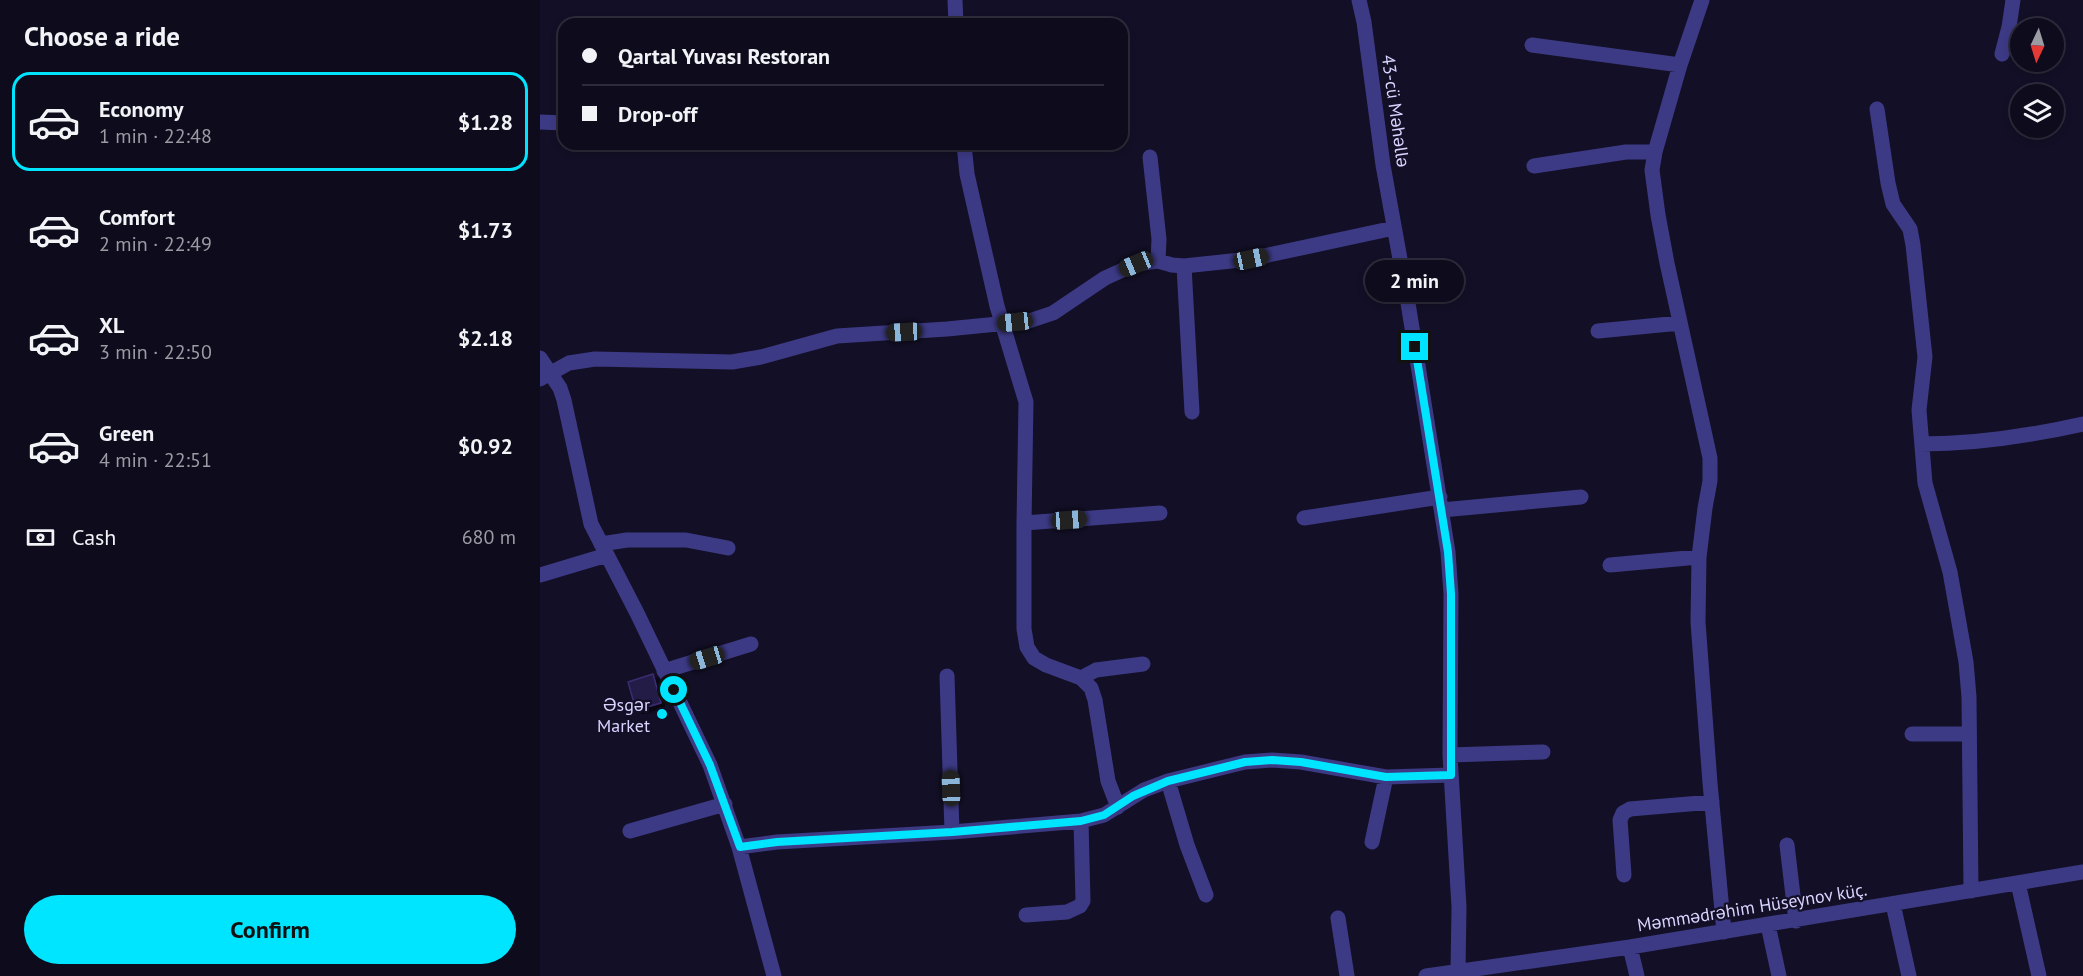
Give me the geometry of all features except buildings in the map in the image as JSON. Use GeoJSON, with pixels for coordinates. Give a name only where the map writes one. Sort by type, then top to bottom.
{"type":"FeatureCollection","features":[{"type":"Feature","properties":{"kind":"street"},"geometry":{"type":"LineString","coordinates":[[955,0],[956,18]]}},
{"type":"Feature","properties":{"kind":"street","name":"43-cü Məhəllə"},"geometry":{"type":"LineString","coordinates":[[1359,0],[1448,552],[1451,594],[1450,755],[1459,907],[1458,971]]}},
{"type":"Feature","properties":{"kind":"street"},"geometry":{"type":"LineString","coordinates":[[1702,0],[1654,152],[1652,170],[1658,215],[1710,458],[1710,481],[1699,557],[1698,622],[1724,932]]}},
{"type":"Feature","properties":{"kind":"street"},"geometry":{"type":"LineString","coordinates":[[2002,54],[2013,0]]}},
{"type":"Feature","properties":{"kind":"street"},"geometry":{"type":"LineString","coordinates":[[1532,45],[1680,65]]}},
{"type":"Feature","properties":{"kind":"street"},"geometry":{"type":"LineString","coordinates":[[1877,109],[1893,204],[1910,229],[1913,245],[1925,357],[1919,410],[1925,483],[1950,572],[1964,651],[1969,697],[1971,891]]}},
{"type":"Feature","properties":{"kind":"street"},"geometry":{"type":"LineString","coordinates":[[540,122],[558,123]]}},
{"type":"Feature","properties":{"kind":"street"},"geometry":{"type":"LineString","coordinates":[[965,150],[967,174],[1002,324],[1026,402],[1024,629],[1027,647],[1034,658],[1081,678],[1091,688],[1095,700],[1108,782],[1118,807]]}},
{"type":"Feature","properties":{"kind":"street"},"geometry":{"type":"LineString","coordinates":[[1534,166],[1626,153],[1654,152]]}},
{"type":"Feature","properties":{"kind":"street"},"geometry":{"type":"LineString","coordinates":[[1150,157],[1159,239],[1158,261]]}},
{"type":"Feature","properties":{"kind":"street"},"geometry":{"type":"LineString","coordinates":[[545,376],[568,363],[595,359],[732,362],[761,357],[837,336],[1002,324],[1041,318],[1053,313],[1120,271],[1136,264],[1158,261],[1184,267],[1251,259],[1394,228]]}},
{"type":"Feature","properties":{"kind":"street"},"geometry":{"type":"LineString","coordinates":[[1184,267],[1192,412]]}},
{"type":"Feature","properties":{"kind":"street"},"geometry":{"type":"LineString","coordinates":[[1598,331],[1680,323]]}},
{"type":"Feature","properties":{"kind":"street"},"geometry":{"type":"LineString","coordinates":[[540,358],[545,376],[560,388],[569,416],[587,509],[604,549],[710,765],[725,804],[740,847],[774,976]]}},
{"type":"Feature","properties":{"kind":"street"},"geometry":{"type":"LineString","coordinates":[[1922,444],[1958,444],[2004,439],[2083,424]]}},
{"type":"Feature","properties":{"kind":"street"},"geometry":{"type":"LineString","coordinates":[[1304,518],[1441,503],[1581,497]]}},
{"type":"Feature","properties":{"kind":"street"},"geometry":{"type":"LineString","coordinates":[[1024,523],[1160,513]]}},
{"type":"Feature","properties":{"kind":"street"},"geometry":{"type":"LineString","coordinates":[[540,575],[627,540],[686,540],[728,548]]}},
{"type":"Feature","properties":{"kind":"street"},"geometry":{"type":"LineString","coordinates":[[1610,565],[1699,557]]}},
{"type":"Feature","properties":{"kind":"street"},"geometry":{"type":"LineString","coordinates":[[664,671],[751,644]]}},
{"type":"Feature","properties":{"kind":"street"},"geometry":{"type":"LineString","coordinates":[[1081,678],[1096,670],[1143,664]]}},
{"type":"Feature","properties":{"kind":"street"},"geometry":{"type":"LineString","coordinates":[[947,676],[952,832]]}},
{"type":"Feature","properties":{"kind":"street"},"geometry":{"type":"LineString","coordinates":[[1912,734],[1969,734]]}},
{"type":"Feature","properties":{"kind":"street"},"geometry":{"type":"LineString","coordinates":[[1450,755],[1543,752]]}},
{"type":"Feature","properties":{"kind":"street"},"geometry":{"type":"LineString","coordinates":[[740,847],[787,841],[952,832],[1081,821],[1104,815],[1144,790],[1168,781],[1245,762],[1272,760],[1301,762],[1386,777],[1451,775]]}},
{"type":"Feature","properties":{"kind":"street"},"geometry":{"type":"LineString","coordinates":[[1372,842],[1386,777]]}},
{"type":"Feature","properties":{"kind":"street"},"geometry":{"type":"LineString","coordinates":[[1168,781],[1187,845],[1206,895]]}},
{"type":"Feature","properties":{"kind":"street"},"geometry":{"type":"LineString","coordinates":[[1624,875],[1620,820],[1623,813],[1630,809],[1712,802]]}},
{"type":"Feature","properties":{"kind":"street"},"geometry":{"type":"LineString","coordinates":[[630,831],[725,804]]}},
{"type":"Feature","properties":{"kind":"street"},"geometry":{"type":"LineString","coordinates":[[1026,915],[1067,912],[1080,906],[1083,901],[1081,821]]}},
{"type":"Feature","properties":{"kind":"street"},"geometry":{"type":"LineString","coordinates":[[1787,845],[1796,921]]}},
{"type":"Feature","properties":{"kind":"street","name":"Məmmədrəhim Hüseynov küç."},"geometry":{"type":"LineString","coordinates":[[1426,976],[1458,971],[1493,972],[2083,872]]}},
{"type":"Feature","properties":{"kind":"street"},"geometry":{"type":"LineString","coordinates":[[2018,883],[2039,976]]}},
{"type":"Feature","properties":{"kind":"street"},"geometry":{"type":"LineString","coordinates":[[1893,904],[1909,976]]}},
{"type":"Feature","properties":{"kind":"street"},"geometry":{"type":"LineString","coordinates":[[1338,918],[1347,976]]}},
{"type":"Feature","properties":{"kind":"street"},"geometry":{"type":"LineString","coordinates":[[1768,925],[1779,976]]}},
{"type":"Feature","properties":{"kind":"street"},"geometry":{"type":"LineString","coordinates":[[1630,947],[1637,976]]}},
{"type":"Feature","properties":{"kind":"place","name":"Əsgər Market"},"geometry":{"type":"Point","coordinates":[662,714]}},
{"type":"Feature","properties":{"kind":"route"},"geometry":{"type":"LineString","coordinates":[[674,690],[710,765],[740,847],[777,842],[952,832],[1081,821],[1104,815],[1144,790],[1168,781],[1245,762],[1272,760],[1301,762],[1386,777],[1451,775],[1451,594],[1448,552],[1415,347]]}}]}
